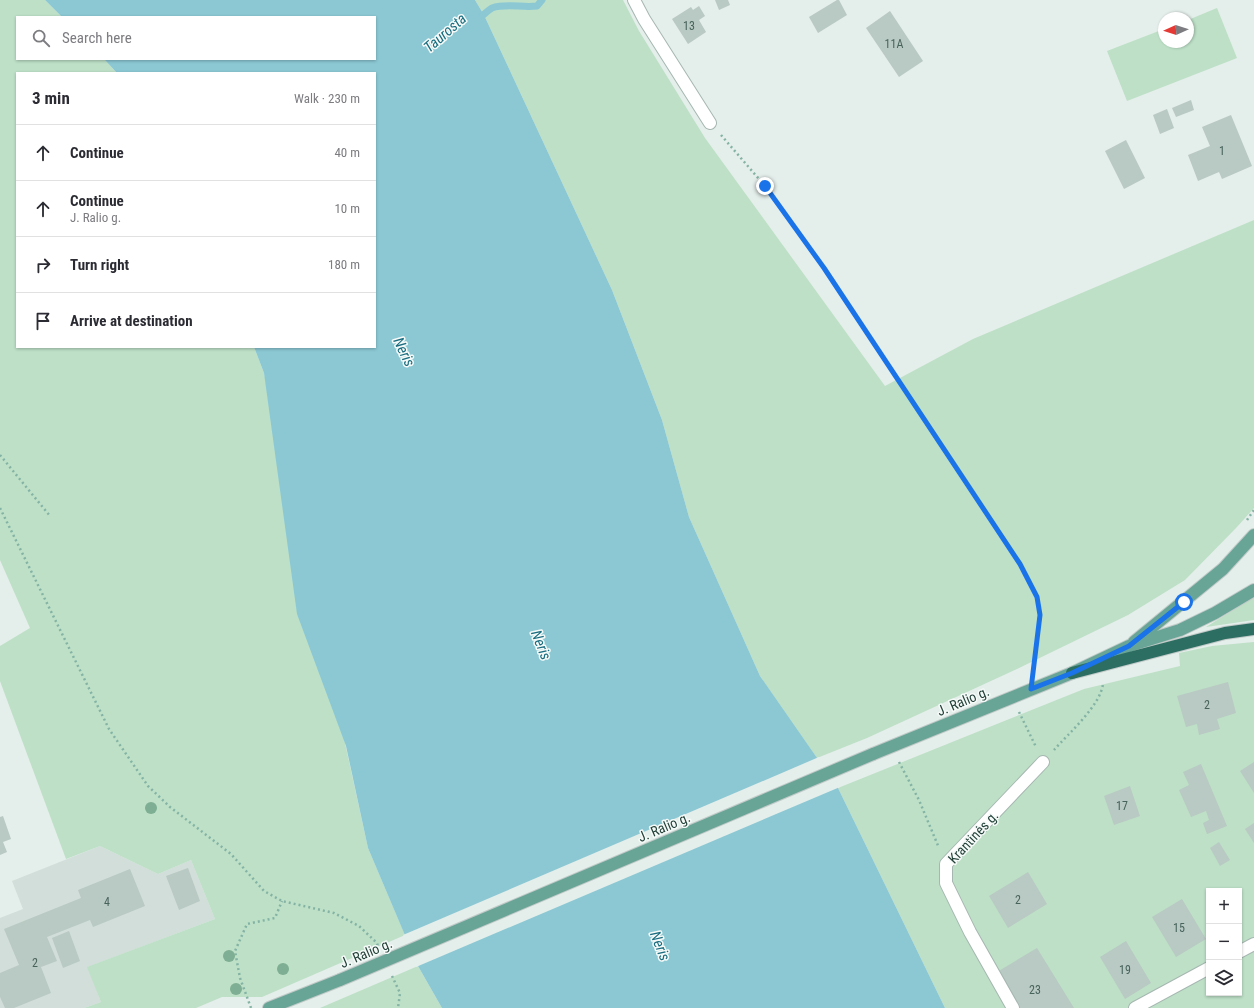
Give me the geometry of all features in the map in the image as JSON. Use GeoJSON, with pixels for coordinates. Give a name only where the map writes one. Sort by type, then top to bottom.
{"type":"FeatureCollection","features":[{"type":"Feature","properties":{"kind":"highway"},"geometry":{"type":"LineString","coordinates":[[1072,673],[1225,633],[1254,629]]}},
{"type":"Feature","properties":{"kind":"main road"},"geometry":{"type":"LineString","coordinates":[[1129,646],[1223,569],[1254,535]]}},
{"type":"Feature","properties":{"kind":"main road"},"geometry":{"type":"LineString","coordinates":[[1129,646],[1180,630],[1215,613],[1254,590]]}},
{"type":"Feature","properties":{"kind":"main road","name":"J. Ralio g."},"geometry":{"type":"LineString","coordinates":[[269,1008],[340,980],[873,754],[1072,673],[1129,646]]}},
{"type":"Feature","properties":{"kind":"street"},"geometry":{"type":"LineString","coordinates":[[634,0],[644,19],[710,123]]}},
{"type":"Feature","properties":{"kind":"street","name":"Krantinės g."},"geometry":{"type":"LineString","coordinates":[[1013,1008],[970,932],[946,883],[946,864],[1043,762]]}},
{"type":"Feature","properties":{"kind":"street"},"geometry":{"type":"LineString","coordinates":[[1242,950],[1254,944]]}},
{"type":"Feature","properties":{"kind":"street"},"geometry":{"type":"LineString","coordinates":[[1135,1008],[1206,970]]}},
{"type":"Feature","properties":{"kind":"path"},"geometry":{"type":"LineString","coordinates":[[710,123],[765,186],[824,268],[1020,564],[1037,597],[1040,615],[1031,689]]}},
{"type":"Feature","properties":{"kind":"path"},"geometry":{"type":"LineString","coordinates":[[0,455],[50,516]]}},
{"type":"Feature","properties":{"kind":"path"},"geometry":{"type":"LineString","coordinates":[[0,508],[109,729],[148,786],[170,807],[231,854],[264,891],[282,901],[334,913],[359,926],[376,943],[380,950]]}},
{"type":"Feature","properties":{"kind":"path"},"geometry":{"type":"LineString","coordinates":[[1011,697],[1043,762],[1095,705],[1103,690],[1104,665]]}},
{"type":"Feature","properties":{"kind":"path"},"geometry":{"type":"LineString","coordinates":[[900,762],[919,800],[946,864]]}},
{"type":"Feature","properties":{"kind":"path"},"geometry":{"type":"LineString","coordinates":[[251,1008],[240,978],[235,951],[247,924],[274,918],[282,901]]}},
{"type":"Feature","properties":{"kind":"path"},"geometry":{"type":"LineString","coordinates":[[390,972],[400,993],[398,1008]]}},
{"type":"Feature","properties":{"kind":"shaded area"},"geometry":{"type":"Polygon","coordinates":[[[100,846],[158,874],[191,860],[215,919],[88,967],[101,1002],[84,1008],[0,1008],[0,918],[23,909],[12,881],[100,846]]]}},
{"type":"Feature","properties":{"kind":"green space"},"geometry":{"type":"Polygon","coordinates":[[[0,0],[45,0],[61,16],[16,16],[16,60],[105,60],[116,72],[16,72],[16,348],[254,348],[264,373],[368,848],[405,935],[262,997],[222,997],[196,1008],[84,1008],[101,1002],[87,967],[215,919],[191,860],[158,874],[100,846],[66,859],[0,681],[0,646],[30,628],[0,560],[0,0]]]}},
{"type":"Feature","properties":{"kind":"green space"},"geometry":{"type":"Polygon","coordinates":[[[475,0],[623,0],[639,31],[705,138],[885,386],[973,339],[1254,220],[1254,508],[1185,580],[1128,615],[1019,668],[867,738],[817,758],[760,676],[689,517],[662,420],[612,290],[484,15],[475,0]]]}},
{"type":"Feature","properties":{"kind":"green space"},"geometry":{"type":"Polygon","coordinates":[[[1217,8],[1237,58],[1127,101],[1107,51],[1158,31],[1158,48],[1194,48],[1194,18],[1217,8]]]}},
{"type":"Feature","properties":{"kind":"green space"},"geometry":{"type":"Polygon","coordinates":[[[1254,597],[1254,620],[1206,627],[1254,597]]]}},
{"type":"Feature","properties":{"kind":"green space"},"geometry":{"type":"Polygon","coordinates":[[[1254,642],[1254,1008],[945,1008],[838,788],[1084,689],[1180,666],[1179,653],[1212,646],[1254,642]]]}},
{"type":"Feature","properties":{"kind":"green space"},"geometry":{"type":"Polygon","coordinates":[[[418,966],[442,1008],[320,1008],[418,966]]]}},
{"type":"Feature","properties":{"kind":"water","name":"Neris"},"geometry":{"type":"Polygon","coordinates":[[[45,0],[475,0],[484,15],[612,290],[662,420],[689,517],[760,676],[838,788],[945,1008],[442,1008],[418,966],[368,848],[346,746],[297,614],[264,373],[254,348],[376,348],[376,72],[116,72],[105,60],[376,60],[376,16],[61,16],[45,0]]]}},
{"type":"Feature","properties":{"kind":"pier"},"geometry":{"type":"Polygon","coordinates":[[[819,757],[840,787],[416,967],[403,935],[819,757]]]}},
{"type":"Feature","properties":{"kind":"building"},"geometry":{"type":"Polygon","coordinates":[[[715,0],[728,0],[730,5],[719,10],[715,0]]]}},
{"type":"Feature","properties":{"kind":"building"},"geometry":{"type":"Polygon","coordinates":[[[839,0],[847,15],[818,33],[809,17],[839,0]]]}},
{"type":"Feature","properties":{"kind":"building"},"geometry":{"type":"Polygon","coordinates":[[[699,6],[705,16],[699,20],[706,32],[688,44],[672,19],[691,7],[693,10],[699,6]]]}},
{"type":"Feature","properties":{"kind":"building"},"geometry":{"type":"Polygon","coordinates":[[[890,11],[923,61],[899,77],[866,28],[890,11]]]}},
{"type":"Feature","properties":{"kind":"building"},"geometry":{"type":"Polygon","coordinates":[[[1191,100],[1194,110],[1176,117],[1172,108],[1191,100]]]}},
{"type":"Feature","properties":{"kind":"building"},"geometry":{"type":"Polygon","coordinates":[[[1167,109],[1174,128],[1160,134],[1153,115],[1167,109]]]}},
{"type":"Feature","properties":{"kind":"building"},"geometry":{"type":"Polygon","coordinates":[[[1231,115],[1252,166],[1222,179],[1219,172],[1198,181],[1188,155],[1210,146],[1202,127],[1231,115]]]}},
{"type":"Feature","properties":{"kind":"building"},"geometry":{"type":"Polygon","coordinates":[[[1126,140],[1145,178],[1124,189],[1105,151],[1126,140]]]}},
{"type":"Feature","properties":{"kind":"building"},"geometry":{"type":"Polygon","coordinates":[[[1228,682],[1236,713],[1217,719],[1220,729],[1199,735],[1197,724],[1186,727],[1177,696],[1228,682]]]}},
{"type":"Feature","properties":{"kind":"building"},"geometry":{"type":"Polygon","coordinates":[[[1254,762],[1254,793],[1240,771],[1254,762]]]}},
{"type":"Feature","properties":{"kind":"building"},"geometry":{"type":"Polygon","coordinates":[[[1201,764],[1227,826],[1207,834],[1203,823],[1209,820],[1206,811],[1191,817],[1179,790],[1189,785],[1183,772],[1201,764]]]}},
{"type":"Feature","properties":{"kind":"building"},"geometry":{"type":"Polygon","coordinates":[[[1130,786],[1140,816],[1114,825],[1104,796],[1130,786]]]}},
{"type":"Feature","properties":{"kind":"building"},"geometry":{"type":"Polygon","coordinates":[[[3,816],[11,839],[3,842],[7,852],[0,855],[0,817],[3,816]]]}},
{"type":"Feature","properties":{"kind":"building"},"geometry":{"type":"Polygon","coordinates":[[[1254,823],[1254,843],[1245,829],[1254,823]]]}},
{"type":"Feature","properties":{"kind":"building"},"geometry":{"type":"Polygon","coordinates":[[[1219,842],[1230,860],[1220,866],[1210,848],[1219,842]]]}},
{"type":"Feature","properties":{"kind":"building"},"geometry":{"type":"Polygon","coordinates":[[[188,868],[200,901],[179,910],[166,876],[188,868]]]}},
{"type":"Feature","properties":{"kind":"building"},"geometry":{"type":"Polygon","coordinates":[[[130,869],[145,906],[93,927],[90,920],[47,937],[57,961],[41,967],[51,993],[14,1008],[5,1008],[0,997],[0,973],[19,965],[4,929],[81,898],[78,890],[130,869]]]}},
{"type":"Feature","properties":{"kind":"building"},"geometry":{"type":"Polygon","coordinates":[[[1028,872],[1047,904],[1008,928],[989,896],[1028,872]]]}},
{"type":"Feature","properties":{"kind":"building"},"geometry":{"type":"Polygon","coordinates":[[[1182,899],[1206,939],[1176,957],[1152,917],[1182,899]]]}},
{"type":"Feature","properties":{"kind":"building"},"geometry":{"type":"Polygon","coordinates":[[[69,931],[80,961],[63,968],[52,938],[69,931]]]}},
{"type":"Feature","properties":{"kind":"building"},"geometry":{"type":"Polygon","coordinates":[[[1126,941],[1151,983],[1125,999],[1100,957],[1126,941]]]}},
{"type":"Feature","properties":{"kind":"building"},"geometry":{"type":"Polygon","coordinates":[[[1037,948],[1074,1008],[1019,1008],[997,972],[1037,948]]]}},
{"type":"Feature","properties":{"kind":"waterway","name":"Taurosta"},"geometry":{"type":"LineString","coordinates":[[478,20],[492,8],[503,6],[537,6],[542,0]]}},
{"type":"Feature","properties":{"kind":"route"},"geometry":{"type":"LineString","coordinates":[[765,186],[824,268],[1020,564],[1037,597],[1040,615],[1031,689],[1072,673],[1129,646],[1184,602]]}}]}
